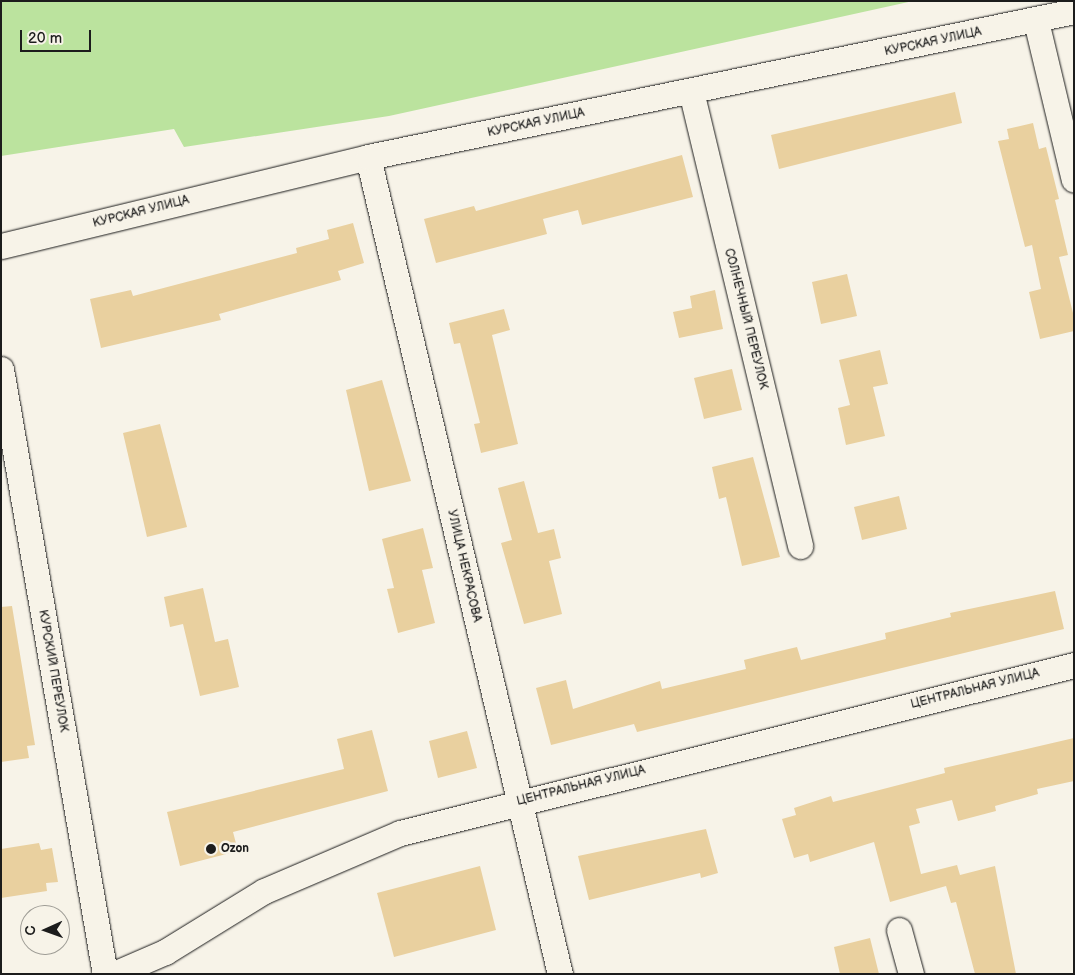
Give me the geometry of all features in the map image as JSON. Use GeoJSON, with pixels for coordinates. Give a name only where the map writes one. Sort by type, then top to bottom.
{"type":"FeatureCollection","features":[{"type":"Feature","properties":{"kind":"street","name":"КУРСКАЯ УЛИЦА"},"geometry":{"type":"LineString","coordinates":[[1,246],[368,157],[1074,11]]}},
{"type":"Feature","properties":{"kind":"street"},"geometry":{"type":"LineString","coordinates":[[1036,20],[1074,180]]}},
{"type":"Feature","properties":{"kind":"street","name":"СОЛНЕЧНЫЙ ПЕРЕУЛОК"},"geometry":{"type":"LineString","coordinates":[[691,91],[800,546]]}},
{"type":"Feature","properties":{"kind":"street","name":"УЛИЦА НЕКРАСОВА"},"geometry":{"type":"LineString","coordinates":[[368,157],[560,974]]}},
{"type":"Feature","properties":{"kind":"street","name":"КУРСКИЙ ПЕРЕУЛОК"},"geometry":{"type":"LineString","coordinates":[[1,369],[105,974]]}},
{"type":"Feature","properties":{"kind":"street","name":"ЦЕНТРАЛЬНАЯ УЛИЦА"},"geometry":{"type":"LineString","coordinates":[[114,974],[165,952],[264,891],[354,850],[400,833],[519,801],[1074,665]]}},
{"type":"Feature","properties":{"kind":"street"},"geometry":{"type":"LineString","coordinates":[[899,930],[911,974]]}},
{"type":"Feature","properties":{"kind":"green space"},"geometry":{"type":"Polygon","coordinates":[[[1,1],[913,1],[389,116],[184,147],[174,129],[1,156],[1,1]]]}},
{"type":"Feature","properties":{"kind":"building"},"geometry":{"type":"Polygon","coordinates":[[[955,92],[962,123],[779,169],[771,135],[955,92]]]}},
{"type":"Feature","properties":{"kind":"building"},"geometry":{"type":"Polygon","coordinates":[[[1033,123],[1039,149],[1046,147],[1059,199],[1055,200],[1068,255],[1059,257],[1074,317],[1074,331],[1040,339],[1029,292],[1041,289],[1032,245],[1025,247],[998,141],[1009,139],[1007,129],[1033,123]]]}},
{"type":"Feature","properties":{"kind":"building"},"geometry":{"type":"Polygon","coordinates":[[[682,155],[693,197],[582,225],[578,210],[543,219],[547,234],[436,263],[424,219],[474,206],[476,211],[682,155]]]}},
{"type":"Feature","properties":{"kind":"building"},"geometry":{"type":"Polygon","coordinates":[[[353,223],[364,263],[338,271],[341,280],[219,314],[221,320],[101,348],[90,299],[131,290],[133,296],[297,253],[296,248],[329,239],[327,230],[353,223]]]}},
{"type":"Feature","properties":{"kind":"building"},"geometry":{"type":"Polygon","coordinates":[[[847,274],[857,316],[821,324],[812,282],[847,274]]]}},
{"type":"Feature","properties":{"kind":"building"},"geometry":{"type":"Polygon","coordinates":[[[715,290],[723,329],[679,338],[673,312],[692,308],[690,296],[715,290]]]}},
{"type":"Feature","properties":{"kind":"building"},"geometry":{"type":"Polygon","coordinates":[[[504,309],[510,330],[492,335],[518,444],[481,453],[474,424],[480,423],[460,343],[454,344],[449,323],[504,309]]]}},
{"type":"Feature","properties":{"kind":"building"},"geometry":{"type":"Polygon","coordinates":[[[880,350],[888,384],[873,387],[885,436],[846,445],[838,408],[850,405],[839,360],[880,350]]]}},
{"type":"Feature","properties":{"kind":"building"},"geometry":{"type":"Polygon","coordinates":[[[732,369],[742,410],[704,419],[694,378],[732,369]]]}},
{"type":"Feature","properties":{"kind":"building"},"geometry":{"type":"Polygon","coordinates":[[[382,380],[411,481],[369,491],[346,390],[382,380]]]}},
{"type":"Feature","properties":{"kind":"building"},"geometry":{"type":"Polygon","coordinates":[[[160,424],[187,527],[147,537],[123,433],[160,424]]]}},
{"type":"Feature","properties":{"kind":"building"},"geometry":{"type":"Polygon","coordinates":[[[753,457],[780,557],[742,566],[726,497],[719,499],[712,467],[753,457]]]}},
{"type":"Feature","properties":{"kind":"building"},"geometry":{"type":"Polygon","coordinates":[[[524,481],[538,533],[554,529],[561,558],[549,561],[562,614],[524,624],[501,543],[512,540],[498,488],[524,481]]]}},
{"type":"Feature","properties":{"kind":"building"},"geometry":{"type":"Polygon","coordinates":[[[899,496],[907,529],[862,540],[854,507],[899,496]]]}},
{"type":"Feature","properties":{"kind":"building"},"geometry":{"type":"Polygon","coordinates":[[[423,528],[433,568],[422,570],[435,623],[398,633],[387,589],[394,588],[382,539],[423,528]]]}},
{"type":"Feature","properties":{"kind":"building"},"geometry":{"type":"Polygon","coordinates":[[[203,588],[215,642],[228,639],[239,687],[200,696],[183,624],[170,627],[164,597],[203,588]]]}},
{"type":"Feature","properties":{"kind":"building"},"geometry":{"type":"Polygon","coordinates":[[[1055,591],[1064,629],[637,732],[634,724],[551,745],[536,688],[566,680],[573,709],[660,681],[662,689],[746,669],[744,660],[797,647],[801,660],[886,639],[885,633],[951,617],[950,613],[1055,591]]]}},
{"type":"Feature","properties":{"kind":"building"},"geometry":{"type":"Polygon","coordinates":[[[12,606],[35,745],[27,746],[29,758],[1,762],[1,607],[12,606]]]}},
{"type":"Feature","properties":{"kind":"building"},"geometry":{"type":"Polygon","coordinates":[[[372,730],[388,791],[233,832],[238,851],[180,866],[167,812],[344,769],[337,739],[372,730]]]}},
{"type":"Feature","properties":{"kind":"building"},"geometry":{"type":"Polygon","coordinates":[[[467,731],[477,768],[438,778],[429,741],[467,731]]]}},
{"type":"Feature","properties":{"kind":"building"},"geometry":{"type":"Polygon","coordinates":[[[1074,738],[1074,781],[1037,789],[1038,794],[995,806],[996,811],[958,821],[952,800],[916,809],[920,823],[909,826],[921,874],[957,865],[960,875],[995,866],[1016,974],[975,974],[956,902],[951,903],[946,886],[890,902],[874,842],[810,862],[808,854],[794,858],[782,819],[796,815],[794,808],[831,796],[833,802],[945,773],[944,768],[1074,738]]]}},
{"type":"Feature","properties":{"kind":"building"},"geometry":{"type":"Polygon","coordinates":[[[706,829],[718,873],[701,878],[700,873],[589,900],[578,856],[706,829]]]}},
{"type":"Feature","properties":{"kind":"building"},"geometry":{"type":"Polygon","coordinates":[[[39,843],[41,850],[52,848],[58,882],[46,883],[47,891],[1,898],[1,849],[39,843]]]}},
{"type":"Feature","properties":{"kind":"building"},"geometry":{"type":"Polygon","coordinates":[[[480,866],[496,930],[394,957],[377,893],[480,866]]]}},
{"type":"Feature","properties":{"kind":"building"},"geometry":{"type":"Polygon","coordinates":[[[870,938],[879,974],[840,974],[834,947],[870,938]]]}},
{"type":"Feature","properties":{"kind":"place","name":"Ozon"},"geometry":{"type":"Point","coordinates":[211,849]}}]}
